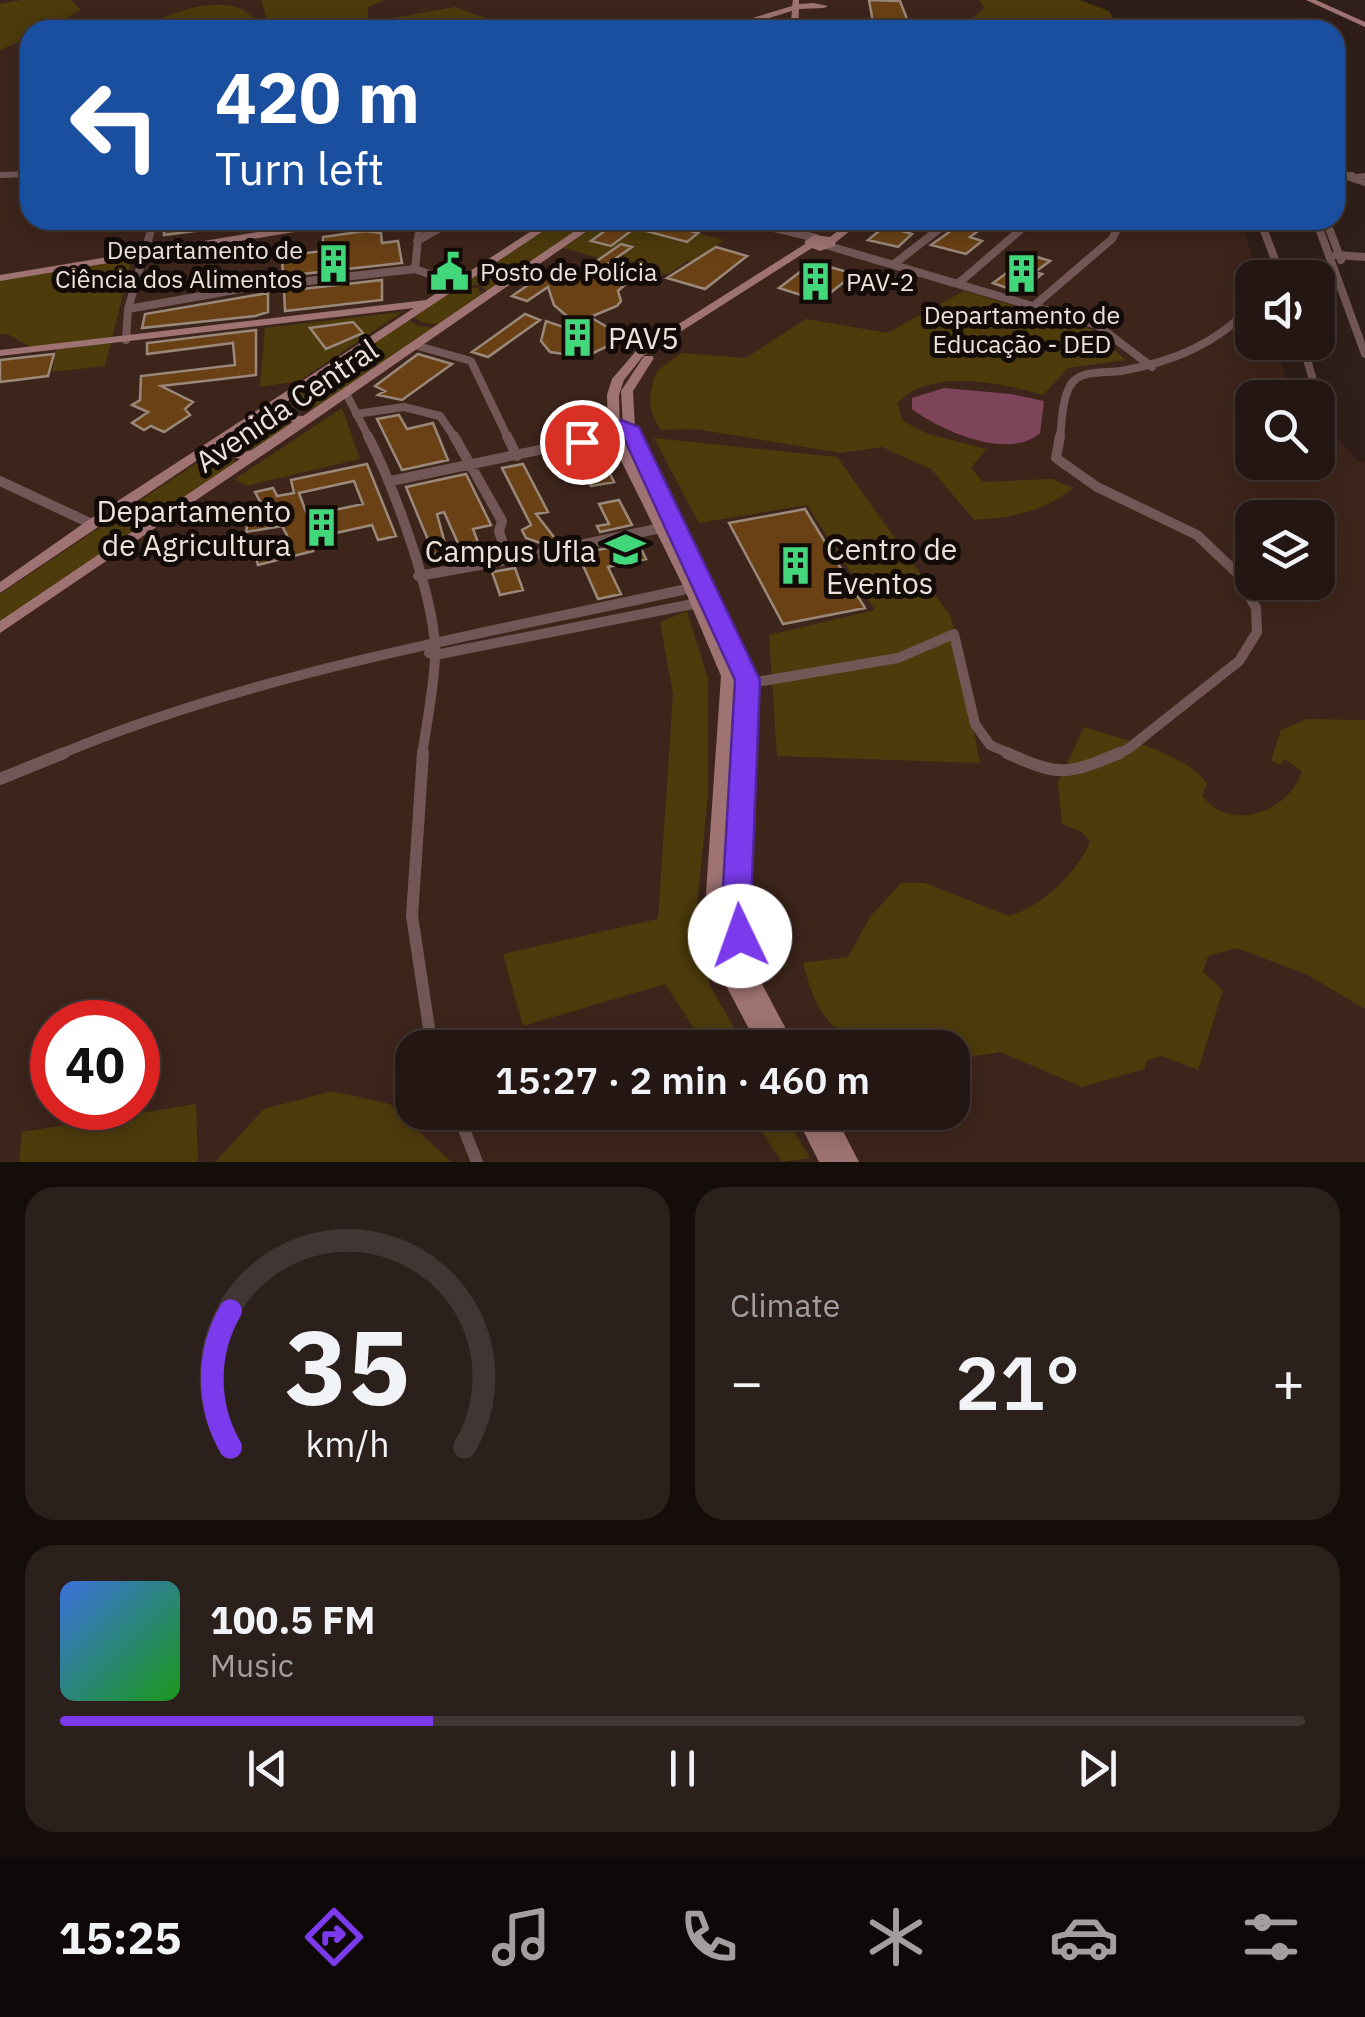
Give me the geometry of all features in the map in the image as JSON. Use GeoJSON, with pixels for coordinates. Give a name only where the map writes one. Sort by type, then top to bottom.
{"type":"FeatureCollection","features":[{"type":"Feature","properties":{"kind":"street"},"geometry":{"type":"LineString","coordinates":[[1310,0],[1365,26]]}},
{"type":"Feature","properties":{"kind":"street"},"geometry":{"type":"LineString","coordinates":[[760,20],[795,3],[824,3]]}},
{"type":"Feature","properties":{"kind":"street"},"geometry":{"type":"LineString","coordinates":[[764,20],[780,15],[795,18],[795,3]]}},
{"type":"Feature","properties":{"kind":"street"},"geometry":{"type":"LineString","coordinates":[[126,340],[128,309],[150,230]]}},
{"type":"Feature","properties":{"kind":"street"},"geometry":{"type":"LineString","coordinates":[[142,253],[276,230]]}},
{"type":"Feature","properties":{"kind":"street"},"geometry":{"type":"LineString","coordinates":[[0,275],[286,230]]}},
{"type":"Feature","properties":{"kind":"street"},"geometry":{"type":"LineString","coordinates":[[415,269],[417,230]]}},
{"type":"Feature","properties":{"kind":"street"},"geometry":{"type":"LineString","coordinates":[[417,241],[436,230]]}},
{"type":"Feature","properties":{"kind":"street","name":"Avenida Central"},"geometry":{"type":"LineString","coordinates":[[0,589],[92,524],[540,230]]}},
{"type":"Feature","properties":{"kind":"street","name":"Avenida Central"},"geometry":{"type":"LineString","coordinates":[[0,628],[584,230]]}},
{"type":"Feature","properties":{"kind":"street"},"geometry":{"type":"LineString","coordinates":[[769,230],[960,282],[1098,325],[1152,368]]}},
{"type":"Feature","properties":{"kind":"street"},"geometry":{"type":"LineString","coordinates":[[819,243],[833,230]]}},
{"type":"Feature","properties":{"kind":"street"},"geometry":{"type":"LineString","coordinates":[[759,1030],[721,959],[715,893],[728,676],[622,433],[613,394],[618,379],[640,353],[689,328],[841,230]]}},
{"type":"Feature","properties":{"kind":"street"},"geometry":{"type":"LineString","coordinates":[[894,264],[938,230]]}},
{"type":"Feature","properties":{"kind":"street"},"geometry":{"type":"LineString","coordinates":[[960,282],[1020,230]]}},
{"type":"Feature","properties":{"kind":"street"},"geometry":{"type":"LineString","coordinates":[[1036,304],[1112,239],[1117,230]]}},
{"type":"Feature","properties":{"kind":"street"},"geometry":{"type":"LineString","coordinates":[[1264,230],[1275,260]]}},
{"type":"Feature","properties":{"kind":"street"},"geometry":{"type":"LineString","coordinates":[[1320,230],[1365,354]]}},
{"type":"Feature","properties":{"kind":"street"},"geometry":{"type":"LineString","coordinates":[[1330,230],[1340,258]]}},
{"type":"Feature","properties":{"kind":"street"},"geometry":{"type":"LineString","coordinates":[[1329,257],[1365,259]]}},
{"type":"Feature","properties":{"kind":"street"},"geometry":{"type":"LineString","coordinates":[[128,309],[246,288],[415,269],[443,279],[454,288],[479,287],[487,298]]}},
{"type":"Feature","properties":{"kind":"street"},"geometry":{"type":"LineString","coordinates":[[0,353],[430,303]]}},
{"type":"Feature","properties":{"kind":"street"},"geometry":{"type":"LineString","coordinates":[[408,317],[423,326],[444,327]]}},
{"type":"Feature","properties":{"kind":"street"},"geometry":{"type":"LineString","coordinates":[[728,687],[898,658],[954,634],[975,724],[990,745],[1042,768],[1070,773],[1128,749],[1240,662],[1257,632],[1256,608],[1236,572],[1197,535],[1097,487],[1056,458],[1069,386],[1078,376],[1152,368],[1235,325]]}},
{"type":"Feature","properties":{"kind":"street"},"geometry":{"type":"LineString","coordinates":[[418,346],[471,361],[516,456]]}},
{"type":"Feature","properties":{"kind":"street"},"geometry":{"type":"LineString","coordinates":[[346,394],[391,481],[435,650],[419,783],[412,916],[429,1030]]}},
{"type":"Feature","properties":{"kind":"street"},"geometry":{"type":"LineString","coordinates":[[274,406],[286,418],[306,420]]}},
{"type":"Feature","properties":{"kind":"street"},"geometry":{"type":"LineString","coordinates":[[356,414],[404,407],[440,416],[473,464],[502,520],[499,531],[508,560]]}},
{"type":"Feature","properties":{"kind":"street"},"geometry":{"type":"LineString","coordinates":[[391,481],[622,433]]}},
{"type":"Feature","properties":{"kind":"street"},"geometry":{"type":"LineString","coordinates":[[622,433],[747,684],[736,905],[744,968],[777,1030]]}},
{"type":"Feature","properties":{"kind":"street"},"geometry":{"type":"LineString","coordinates":[[232,434],[226,451],[244,456],[259,453]]}},
{"type":"Feature","properties":{"kind":"street"},"geometry":{"type":"LineString","coordinates":[[0,480],[92,524]]}},
{"type":"Feature","properties":{"kind":"street"},"geometry":{"type":"LineString","coordinates":[[418,576],[661,528]]}},
{"type":"Feature","properties":{"kind":"street"},"geometry":{"type":"LineString","coordinates":[[435,650],[573,614],[694,595]]}},
{"type":"Feature","properties":{"kind":"street"},"geometry":{"type":"LineString","coordinates":[[0,779],[151,719],[387,654],[579,626],[694,595]]}},
{"type":"Feature","properties":{"kind":"street"},"geometry":{"type":"LineString","coordinates":[[573,614],[579,626]]}},
{"type":"Feature","properties":{"kind":"street"},"geometry":{"type":"LineString","coordinates":[[464,1130],[477,1162]]}},
{"type":"Feature","properties":{"kind":"street"},"geometry":{"type":"LineString","coordinates":[[813,1130],[830,1162]]}},
{"type":"Feature","properties":{"kind":"street"},"geometry":{"type":"LineString","coordinates":[[832,1130],[849,1162]]}},
{"type":"Feature","properties":{"kind":"shaded area","name":"Campus Ufla"},"geometry":{"type":"Polygon","coordinates":[[[0,0],[1075,0],[1098,20],[20,20],[20,230],[1244,230],[1253,260],[1235,260],[1235,360],[1281,360],[1286,380],[1235,380],[1235,480],[1335,480],[1335,435],[1359,462],[1365,462],[1365,1162],[0,1162],[0,0]]]}},
{"type":"Feature","properties":{"kind":"shaded area"},"geometry":{"type":"Polygon","coordinates":[[[71,0],[81,10],[63,20],[20,20],[20,41],[0,50],[0,4],[71,0]]]}},
{"type":"Feature","properties":{"kind":"shaded area"},"geometry":{"type":"Polygon","coordinates":[[[261,0],[385,0],[368,7],[368,20],[267,20],[261,0]]]}},
{"type":"Feature","properties":{"kind":"shaded area"},"geometry":{"type":"Polygon","coordinates":[[[979,0],[1080,0],[1109,11],[1114,20],[976,20],[974,17],[984,8],[979,0]]]}},
{"type":"Feature","properties":{"kind":"shaded area"},"geometry":{"type":"Polygon","coordinates":[[[205,6],[237,7],[258,20],[158,20],[205,6]]]}},
{"type":"Feature","properties":{"kind":"shaded area"},"geometry":{"type":"Polygon","coordinates":[[[455,7],[491,20],[380,20],[455,7]]]}},
{"type":"Feature","properties":{"kind":"shaded area"},"geometry":{"type":"Polygon","coordinates":[[[545,230],[577,230],[489,293],[481,285],[461,285],[545,230]]]}},
{"type":"Feature","properties":{"kind":"shaded area"},"geometry":{"type":"Polygon","coordinates":[[[589,230],[687,230],[724,240],[694,262],[687,261],[667,275],[632,261],[624,265],[563,248],[589,230]]]}},
{"type":"Feature","properties":{"kind":"shaded area"},"geometry":{"type":"Polygon","coordinates":[[[132,258],[105,366],[52,372],[57,347],[32,348],[8,334],[0,334],[0,279],[132,258]]]}},
{"type":"Feature","properties":{"kind":"shaded area"},"geometry":{"type":"Polygon","coordinates":[[[457,288],[478,288],[483,297],[441,323],[413,317],[457,288]]]}},
{"type":"Feature","properties":{"kind":"shaded area"},"geometry":{"type":"Polygon","coordinates":[[[964,291],[1094,330],[1125,360],[1068,368],[1043,395],[987,383],[947,381],[911,392],[897,403],[903,421],[928,434],[986,449],[971,468],[983,482],[1052,479],[1073,488],[1038,508],[974,520],[931,469],[882,447],[841,453],[695,429],[661,430],[653,415],[651,394],[657,371],[681,353],[746,358],[806,319],[887,333],[964,291]]]}},
{"type":"Feature","properties":{"kind":"shaded area"},"geometry":{"type":"Polygon","coordinates":[[[402,312],[299,381],[260,387],[265,328],[402,312]]]}},
{"type":"Feature","properties":{"kind":"shaded area"},"geometry":{"type":"Polygon","coordinates":[[[408,319],[418,326],[438,328],[380,369],[375,358],[353,357],[408,319]]]}},
{"type":"Feature","properties":{"kind":"shaded area"},"geometry":{"type":"Polygon","coordinates":[[[347,361],[368,362],[374,372],[317,409],[298,410],[292,398],[347,361]]]}},
{"type":"Feature","properties":{"kind":"shaded area"},"geometry":{"type":"Polygon","coordinates":[[[944,388],[1044,401],[1040,433],[1027,441],[994,444],[957,434],[912,409],[912,398],[944,388]]]}},
{"type":"Feature","properties":{"kind":"shaded area"},"geometry":{"type":"Polygon","coordinates":[[[342,408],[360,459],[246,486],[235,479],[342,408]]]}},
{"type":"Feature","properties":{"kind":"shaded area"},"geometry":{"type":"Polygon","coordinates":[[[270,412],[294,423],[256,448],[231,448],[238,433],[270,412]]]}},
{"type":"Feature","properties":{"kind":"shaded area"},"geometry":{"type":"Polygon","coordinates":[[[654,438],[837,457],[951,617],[980,763],[777,756],[769,635],[875,610],[807,505],[699,523],[654,438]]]}},
{"type":"Feature","properties":{"kind":"shaded area"},"geometry":{"type":"Polygon","coordinates":[[[219,448],[221,456],[237,462],[0,622],[0,594],[219,448]]]}},
{"type":"Feature","properties":{"kind":"shaded area"},"geometry":{"type":"Polygon","coordinates":[[[687,611],[708,679],[708,794],[695,929],[710,986],[735,1030],[695,1030],[665,984],[523,1026],[503,954],[658,919],[673,694],[660,622],[687,611]]]}},
{"type":"Feature","properties":{"kind":"shaded area"},"geometry":{"type":"Polygon","coordinates":[[[1307,719],[1365,720],[1365,1009],[1306,974],[1236,948],[1208,956],[1203,972],[1223,990],[1198,1070],[1162,1056],[1147,1060],[1144,1069],[1082,1087],[1000,1052],[970,1057],[970,1030],[838,1030],[822,1013],[803,963],[848,957],[870,917],[901,883],[925,883],[1009,916],[1045,897],[1067,877],[1090,842],[1082,832],[1062,824],[1058,783],[1084,727],[1182,762],[1207,783],[1202,796],[1214,807],[1228,814],[1243,815],[1273,807],[1295,785],[1302,771],[1284,759],[1281,765],[1271,761],[1281,730],[1307,719]]]}},
{"type":"Feature","properties":{"kind":"shaded area"},"geometry":{"type":"Polygon","coordinates":[[[332,1091],[390,1104],[395,1109],[395,1130],[417,1130],[451,1162],[215,1162],[264,1109],[332,1091]]]}},
{"type":"Feature","properties":{"kind":"shaded area"},"geometry":{"type":"Polygon","coordinates":[[[196,1104],[198,1162],[19,1162],[22,1132],[160,1130],[160,1110],[196,1104]]]}},
{"type":"Feature","properties":{"kind":"shaded area"},"geometry":{"type":"Polygon","coordinates":[[[760,1130],[793,1130],[810,1158],[782,1162],[760,1130]]]}},
{"type":"Feature","properties":{"kind":"building"},"geometry":{"type":"Polygon","coordinates":[[[869,0],[900,1],[907,20],[872,20],[869,0]]]}},
{"type":"Feature","properties":{"kind":"building"},"geometry":{"type":"Polygon","coordinates":[[[164,230],[202,230],[164,235],[164,230]]]}},
{"type":"Feature","properties":{"kind":"building"},"geometry":{"type":"Polygon","coordinates":[[[606,230],[632,230],[611,246],[591,241],[606,230]]]}},
{"type":"Feature","properties":{"kind":"building"},"geometry":{"type":"Polygon","coordinates":[[[642,230],[698,233],[687,242],[642,230]]]}},
{"type":"Feature","properties":{"kind":"building"},"geometry":{"type":"Polygon","coordinates":[[[880,230],[912,234],[898,247],[868,240],[880,230]]]}},
{"type":"Feature","properties":{"kind":"building"},"geometry":{"type":"Polygon","coordinates":[[[952,230],[979,230],[970,237],[982,241],[966,254],[931,245],[952,230]]]}},
{"type":"Feature","properties":{"kind":"building","name":"Departamento de Ciência dos Alimentos"},"geometry":{"type":"Polygon","coordinates":[[[365,231],[381,233],[382,243],[398,241],[402,263],[283,276],[282,256],[323,251],[323,237],[365,231]]]}},
{"type":"Feature","properties":{"kind":"building"},"geometry":{"type":"Polygon","coordinates":[[[621,244],[632,247],[609,263],[638,273],[618,291],[621,301],[617,306],[590,317],[609,328],[614,343],[585,357],[550,352],[541,341],[546,321],[590,336],[554,305],[548,287],[527,301],[512,296],[553,268],[577,275],[621,244]]]}},
{"type":"Feature","properties":{"kind":"building"},"geometry":{"type":"Polygon","coordinates":[[[716,247],[747,256],[705,289],[667,278],[716,247]]]}},
{"type":"Feature","properties":{"kind":"building","name":"Departamento de Educação - DED"},"geometry":{"type":"Polygon","coordinates":[[[1031,255],[1050,261],[1035,272],[1042,274],[1032,282],[1026,280],[1013,290],[993,283],[1031,255]]]}},
{"type":"Feature","properties":{"kind":"building","name":"PAV-2"},"geometry":{"type":"Polygon","coordinates":[[[813,262],[854,274],[820,301],[779,288],[813,262]]]}},
{"type":"Feature","properties":{"kind":"building","name":"Departamento de Ciência dos Alimentos"},"geometry":{"type":"Polygon","coordinates":[[[382,280],[382,300],[285,311],[284,291],[382,280]]]}},
{"type":"Feature","properties":{"kind":"building"},"geometry":{"type":"Polygon","coordinates":[[[268,293],[268,312],[255,316],[142,328],[145,314],[268,293]]]}},
{"type":"Feature","properties":{"kind":"building"},"geometry":{"type":"Polygon","coordinates":[[[525,314],[540,320],[488,357],[472,352],[525,314]]]}},
{"type":"Feature","properties":{"kind":"building"},"geometry":{"type":"Polygon","coordinates":[[[353,322],[363,333],[326,349],[310,328],[353,322]]]}},
{"type":"Feature","properties":{"kind":"building"},"geometry":{"type":"Polygon","coordinates":[[[256,330],[256,375],[161,386],[193,402],[185,409],[190,415],[164,432],[151,426],[144,430],[132,423],[148,412],[132,405],[140,400],[141,376],[235,365],[233,343],[147,354],[147,343],[256,330]]]}},
{"type":"Feature","properties":{"kind":"building"},"geometry":{"type":"Polygon","coordinates":[[[54,354],[48,376],[0,382],[0,360],[54,354]]]}},
{"type":"Feature","properties":{"kind":"building"},"geometry":{"type":"Polygon","coordinates":[[[418,354],[452,364],[402,400],[378,395],[385,391],[375,386],[418,354]]]}},
{"type":"Feature","properties":{"kind":"building"},"geometry":{"type":"Polygon","coordinates":[[[399,415],[407,429],[433,423],[448,460],[402,470],[377,419],[399,415]]]}},
{"type":"Feature","properties":{"kind":"building"},"geometry":{"type":"Polygon","coordinates":[[[600,453],[614,482],[591,486],[578,457],[600,453]]]}},
{"type":"Feature","properties":{"kind":"building"},"geometry":{"type":"Polygon","coordinates":[[[367,464],[396,536],[378,540],[372,525],[309,539],[313,551],[258,565],[255,555],[292,545],[282,526],[246,532],[248,521],[268,516],[255,492],[273,488],[277,496],[294,493],[291,480],[367,464]],[[354,481],[299,493],[306,512],[363,504],[354,481]]]}},
{"type":"Feature","properties":{"kind":"building"},"geometry":{"type":"Polygon","coordinates":[[[523,464],[548,512],[536,514],[557,541],[543,544],[526,538],[522,530],[531,525],[502,468],[523,464]]]}},
{"type":"Feature","properties":{"kind":"building"},"geometry":{"type":"Polygon","coordinates":[[[466,474],[491,525],[473,529],[483,556],[465,559],[444,512],[437,514],[450,562],[438,564],[406,487],[466,474]]]}},
{"type":"Feature","properties":{"kind":"building"},"geometry":{"type":"Polygon","coordinates":[[[619,500],[632,525],[600,532],[597,526],[609,524],[599,504],[619,500]]]}},
{"type":"Feature","properties":{"kind":"building","name":"Centro de Eventos"},"geometry":{"type":"Polygon","coordinates":[[[805,509],[865,608],[783,624],[729,523],[805,509]]]}},
{"type":"Feature","properties":{"kind":"building"},"geometry":{"type":"Polygon","coordinates":[[[638,542],[646,559],[608,567],[621,594],[598,599],[578,554],[638,542]]]}},
{"type":"Feature","properties":{"kind":"building"},"geometry":{"type":"Polygon","coordinates":[[[515,568],[523,590],[500,595],[492,572],[515,568]]]}},
{"type":"Feature","properties":{"kind":"place","name":"Departamento de Ciência dos Alimentos"},"geometry":{"type":"Point","coordinates":[333,263]}},
{"type":"Feature","properties":{"kind":"place","name":"Posto de Polícia"},"geometry":{"type":"Point","coordinates":[450,271]}},
{"type":"Feature","properties":{"kind":"place","name":"Departamento de Educação - DED"},"geometry":{"type":"Point","coordinates":[1022,273]}},
{"type":"Feature","properties":{"kind":"place","name":"PAV-2"},"geometry":{"type":"Point","coordinates":[816,281]}},
{"type":"Feature","properties":{"kind":"place","name":"PAV5"},"geometry":{"type":"Point","coordinates":[578,337]}},
{"type":"Feature","properties":{"kind":"place","name":"Departamento de Agricultura"},"geometry":{"type":"Point","coordinates":[321,527]}},
{"type":"Feature","properties":{"kind":"place","name":"Campus Ufla"},"geometry":{"type":"Point","coordinates":[626,550]}},
{"type":"Feature","properties":{"kind":"place","name":"Centro de Eventos"},"geometry":{"type":"Point","coordinates":[796,565]}},
{"type":"Feature","properties":{"kind":"route"},"geometry":{"type":"LineString","coordinates":[[582,442],[614,434],[614,429],[621,426],[629,427],[748,680],[736,905],[740,936]]}}]}
